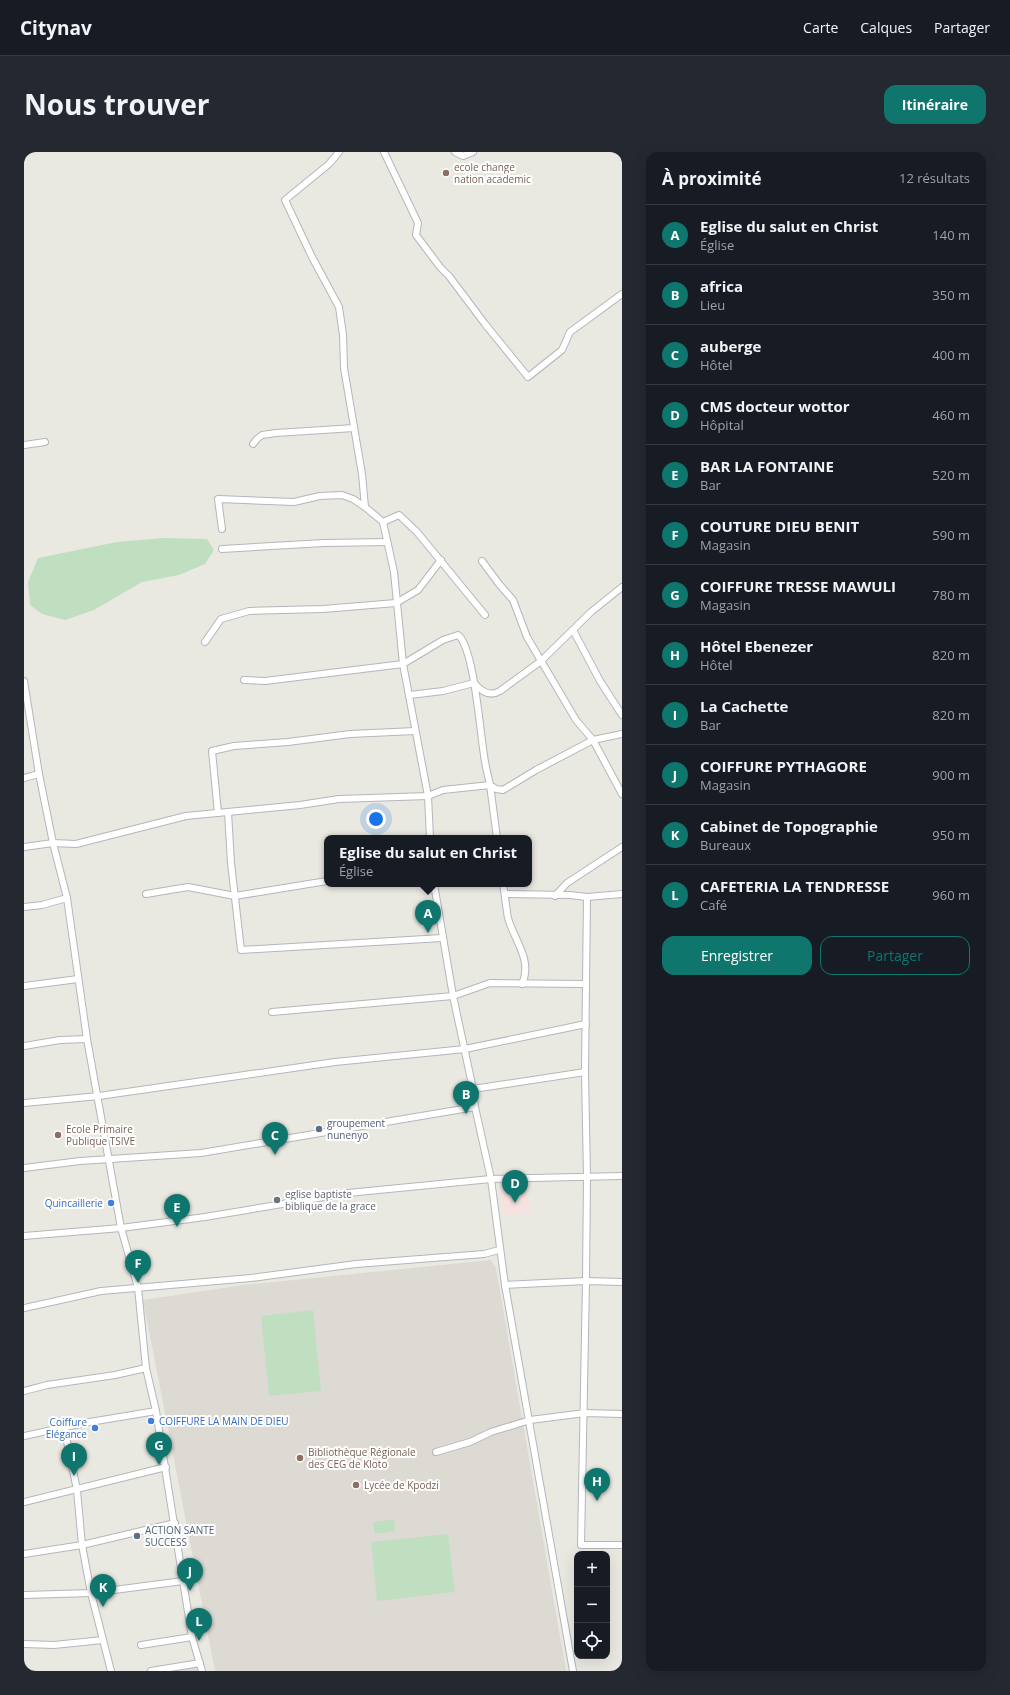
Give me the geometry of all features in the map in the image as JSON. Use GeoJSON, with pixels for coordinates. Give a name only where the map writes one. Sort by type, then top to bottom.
{"type":"FeatureCollection","features":[{"type":"Feature","properties":{"kind":"street"},"geometry":{"type":"LineString","coordinates":[[339,152],[330,164],[286,200],[312,257],[339,307],[343,335],[344,368],[362,474],[365,507]]}},
{"type":"Feature","properties":{"kind":"street"},"geometry":{"type":"LineString","coordinates":[[384,152],[418,223],[416,235],[528,377],[562,350],[570,332],[622,294]]}},
{"type":"Feature","properties":{"kind":"street"},"geometry":{"type":"LineString","coordinates":[[455,152],[463,156],[473,152]]}},
{"type":"Feature","properties":{"kind":"street"},"geometry":{"type":"LineString","coordinates":[[254,444],[262,435],[354,428]]}},
{"type":"Feature","properties":{"kind":"street"},"geometry":{"type":"LineString","coordinates":[[24,445],[45,442]]}},
{"type":"Feature","properties":{"kind":"street"},"geometry":{"type":"LineString","coordinates":[[222,529],[218,499],[294,502],[320,496],[342,495],[353,499],[383,522],[394,572],[403,664],[428,796],[430,835]]}},
{"type":"Feature","properties":{"kind":"street"},"geometry":{"type":"LineString","coordinates":[[383,522],[399,515],[417,532],[485,615]]}},
{"type":"Feature","properties":{"kind":"street"},"geometry":{"type":"LineString","coordinates":[[222,549],[324,543],[387,542]]}},
{"type":"Feature","properties":{"kind":"street"},"geometry":{"type":"LineString","coordinates":[[205,642],[221,619],[243,613],[323,609],[396,603],[418,590],[441,560]]}},
{"type":"Feature","properties":{"kind":"street"},"geometry":{"type":"LineString","coordinates":[[482,561],[513,600],[527,637],[576,720],[593,740],[622,794]]}},
{"type":"Feature","properties":{"kind":"street"},"geometry":{"type":"LineString","coordinates":[[474,683],[489,694],[494,694],[541,661],[573,630],[622,587]]}},
{"type":"Feature","properties":{"kind":"street"},"geometry":{"type":"LineString","coordinates":[[573,630],[600,681],[622,715]]}},
{"type":"Feature","properties":{"kind":"street"},"geometry":{"type":"LineString","coordinates":[[244,680],[265,681],[403,664],[443,640],[458,635],[462,637],[474,683],[497,835]]}},
{"type":"Feature","properties":{"kind":"street"},"geometry":{"type":"LineString","coordinates":[[24,681],[26,710],[53,843],[67,898],[87,1039],[108,1160],[121,1228],[138,1288],[146,1368],[156,1411],[166,1467],[192,1637],[202,1671]]}},
{"type":"Feature","properties":{"kind":"street"},"geometry":{"type":"LineString","coordinates":[[410,695],[443,691],[474,683]]}},
{"type":"Feature","properties":{"kind":"street"},"geometry":{"type":"LineString","coordinates":[[218,813],[212,751],[234,746],[288,742],[350,734],[415,731]]}},
{"type":"Feature","properties":{"kind":"street"},"geometry":{"type":"LineString","coordinates":[[24,847],[53,843],[76,844],[186,816],[300,805],[339,799],[428,796],[443,790],[490,785],[496,789],[503,790],[536,770],[593,740],[622,734]]}},
{"type":"Feature","properties":{"kind":"street"},"geometry":{"type":"LineString","coordinates":[[24,778],[39,774]]}},
{"type":"Feature","properties":{"kind":"street"},"geometry":{"type":"LineString","coordinates":[[228,812],[231,863],[241,950],[442,938]]}},
{"type":"Feature","properties":{"kind":"street"},"geometry":{"type":"LineString","coordinates":[[555,896],[567,883],[622,847]]}},
{"type":"Feature","properties":{"kind":"street"},"geometry":{"type":"LineString","coordinates":[[146,894],[188,887],[235,896],[324,882]]}},
{"type":"Feature","properties":{"kind":"street"},"geometry":{"type":"LineString","coordinates":[[434,887],[453,996],[473,1089],[475,1107],[492,1179],[505,1286],[530,1420],[573,1671]]}},
{"type":"Feature","properties":{"kind":"street"},"geometry":{"type":"LineString","coordinates":[[504,887],[509,919],[526,962],[525,977],[522,984]]}},
{"type":"Feature","properties":{"kind":"street"},"geometry":{"type":"LineString","coordinates":[[505,894],[555,896],[570,895],[587,897],[622,894]]}},
{"type":"Feature","properties":{"kind":"street"},"geometry":{"type":"LineString","coordinates":[[587,897],[585,1072],[587,1177],[581,1546],[622,1545]]}},
{"type":"Feature","properties":{"kind":"street"},"geometry":{"type":"LineString","coordinates":[[24,907],[42,905],[67,898]]}},
{"type":"Feature","properties":{"kind":"street"},"geometry":{"type":"LineString","coordinates":[[24,986],[78,979]]}},
{"type":"Feature","properties":{"kind":"street"},"geometry":{"type":"LineString","coordinates":[[272,1012],[453,996],[490,983],[586,984]]}},
{"type":"Feature","properties":{"kind":"street"},"geometry":{"type":"LineString","coordinates":[[24,1103],[98,1096],[335,1062],[465,1049],[586,1024]]}},
{"type":"Feature","properties":{"kind":"street"},"geometry":{"type":"LineString","coordinates":[[24,1046],[60,1040],[87,1039]]}},
{"type":"Feature","properties":{"kind":"street"},"geometry":{"type":"LineString","coordinates":[[473,1089],[585,1072]]}},
{"type":"Feature","properties":{"kind":"street"},"geometry":{"type":"LineString","coordinates":[[24,1168],[50,1164],[201,1153],[475,1107]]}},
{"type":"Feature","properties":{"kind":"street"},"geometry":{"type":"LineString","coordinates":[[24,1236],[121,1228],[205,1217],[348,1193],[492,1179],[622,1176]]}},
{"type":"Feature","properties":{"kind":"street"},"geometry":{"type":"LineString","coordinates":[[24,1308],[101,1291],[251,1278],[356,1264],[484,1254],[500,1250]]}},
{"type":"Feature","properties":{"kind":"street"},"geometry":{"type":"LineString","coordinates":[[505,1286],[586,1281],[622,1282]]}},
{"type":"Feature","properties":{"kind":"street"},"geometry":{"type":"LineString","coordinates":[[24,1391],[146,1368]]}},
{"type":"Feature","properties":{"kind":"street"},"geometry":{"type":"LineString","coordinates":[[24,1436],[64,1427],[156,1411]]}},
{"type":"Feature","properties":{"kind":"street"},"geometry":{"type":"LineString","coordinates":[[436,1452],[470,1442],[491,1432],[530,1420],[584,1412],[622,1414]]}},
{"type":"Feature","properties":{"kind":"street"},"geometry":{"type":"LineString","coordinates":[[64,1427],[77,1490],[82,1545],[91,1593],[110,1671]]}},
{"type":"Feature","properties":{"kind":"street"},"geometry":{"type":"LineString","coordinates":[[24,1502],[166,1467]]}},
{"type":"Feature","properties":{"kind":"street"},"geometry":{"type":"LineString","coordinates":[[24,1554],[82,1545],[175,1523]]}},
{"type":"Feature","properties":{"kind":"street"},"geometry":{"type":"LineString","coordinates":[[24,1595],[91,1593],[183,1581]]}},
{"type":"Feature","properties":{"kind":"street"},"geometry":{"type":"LineString","coordinates":[[141,1645],[192,1637]]}},
{"type":"Feature","properties":{"kind":"street"},"geometry":{"type":"LineString","coordinates":[[24,1644],[54,1645],[103,1640]]}},
{"type":"Feature","properties":{"kind":"street"},"geometry":{"type":"LineString","coordinates":[[151,1671],[200,1663]]}},
{"type":"Feature","properties":{"kind":"shaded area"},"geometry":{"type":"Polygon","coordinates":[[[528,1191],[530,1213],[504,1215],[500,1192],[528,1191]]]}},
{"type":"Feature","properties":{"kind":"shaded area","name":"Lycée de Kpodzi"},"geometry":{"type":"Polygon","coordinates":[[[491,1260],[496,1268],[566,1671],[215,1671],[143,1300],[243,1285],[491,1260]]]}},
{"type":"Feature","properties":{"kind":"shaded area"},"geometry":{"type":"Polygon","coordinates":[[[198,1666],[199,1671],[168,1671],[198,1666]]]}},
{"type":"Feature","properties":{"kind":"green space"},"geometry":{"type":"Polygon","coordinates":[[[163,538],[207,539],[214,550],[205,564],[179,575],[142,582],[94,610],[65,620],[42,614],[30,605],[28,582],[38,558],[117,542],[163,538]]]}},
{"type":"Feature","properties":{"kind":"green space"},"geometry":{"type":"Polygon","coordinates":[[[313,1310],[321,1391],[269,1396],[261,1316],[313,1310]]]}},
{"type":"Feature","properties":{"kind":"green space"},"geometry":{"type":"Polygon","coordinates":[[[394,1519],[395,1531],[375,1534],[373,1522],[394,1519]]]}},
{"type":"Feature","properties":{"kind":"green space"},"geometry":{"type":"Polygon","coordinates":[[[448,1534],[455,1592],[377,1601],[371,1542],[448,1534]]]}},
{"type":"Feature","properties":{"kind":"place","name":"ecole change nation academic"},"geometry":{"type":"Point","coordinates":[446,173]}},
{"type":"Feature","properties":{"kind":"place","name":"Eglise du salut en Christ"},"geometry":{"type":"Point","coordinates":[428,933]}},
{"type":"Feature","properties":{"kind":"place","name":"africa"},"geometry":{"type":"Point","coordinates":[466,1114]}},
{"type":"Feature","properties":{"kind":"place","name":"groupement nunenyo"},"geometry":{"type":"Point","coordinates":[319,1129]}},
{"type":"Feature","properties":{"kind":"place","name":"Ecole Primaire Publique TSIVE"},"geometry":{"type":"Point","coordinates":[58,1135]}},
{"type":"Feature","properties":{"kind":"place","name":"auberge"},"geometry":{"type":"Point","coordinates":[275,1155]}},
{"type":"Feature","properties":{"kind":"place","name":"eglise baptiste biblique de la grace"},"geometry":{"type":"Point","coordinates":[277,1200]}},
{"type":"Feature","properties":{"kind":"place","name":"Quincaillerie"},"geometry":{"type":"Point","coordinates":[111,1203]}},
{"type":"Feature","properties":{"kind":"place","name":"CMS docteur wottor"},"geometry":{"type":"Point","coordinates":[515,1203]}},
{"type":"Feature","properties":{"kind":"place","name":"BAR LA FONTAINE"},"geometry":{"type":"Point","coordinates":[177,1227]}},
{"type":"Feature","properties":{"kind":"place","name":"COUTURE DIEU BENIT"},"geometry":{"type":"Point","coordinates":[138,1283]}},
{"type":"Feature","properties":{"kind":"place","name":"COIFFURE LA MAIN DE DIEU"},"geometry":{"type":"Point","coordinates":[151,1421]}},
{"type":"Feature","properties":{"kind":"place","name":"Coiffure Elégance"},"geometry":{"type":"Point","coordinates":[95,1428]}},
{"type":"Feature","properties":{"kind":"place","name":"Bibliothèque Régionale des CEG de Kloto"},"geometry":{"type":"Point","coordinates":[300,1458]}},
{"type":"Feature","properties":{"kind":"place","name":"COIFFURE TRESSE MAWULI"},"geometry":{"type":"Point","coordinates":[159,1465]}},
{"type":"Feature","properties":{"kind":"place","name":"La Cachette"},"geometry":{"type":"Point","coordinates":[74,1476]}},
{"type":"Feature","properties":{"kind":"place","name":"Lycée de Kpodzi"},"geometry":{"type":"Point","coordinates":[356,1485]}},
{"type":"Feature","properties":{"kind":"place","name":"Hôtel Ebenezer"},"geometry":{"type":"Point","coordinates":[597,1501]}},
{"type":"Feature","properties":{"kind":"place","name":"ACTION SANTE SUCCESS"},"geometry":{"type":"Point","coordinates":[137,1536]}},
{"type":"Feature","properties":{"kind":"place","name":"COIFFURE PYTHAGORE"},"geometry":{"type":"Point","coordinates":[190,1591]}},
{"type":"Feature","properties":{"kind":"place","name":"Cabinet de Topographie"},"geometry":{"type":"Point","coordinates":[103,1607]}},
{"type":"Feature","properties":{"kind":"place","name":"CAFETERIA LA TENDRESSE"},"geometry":{"type":"Point","coordinates":[199,1641]}}]}
